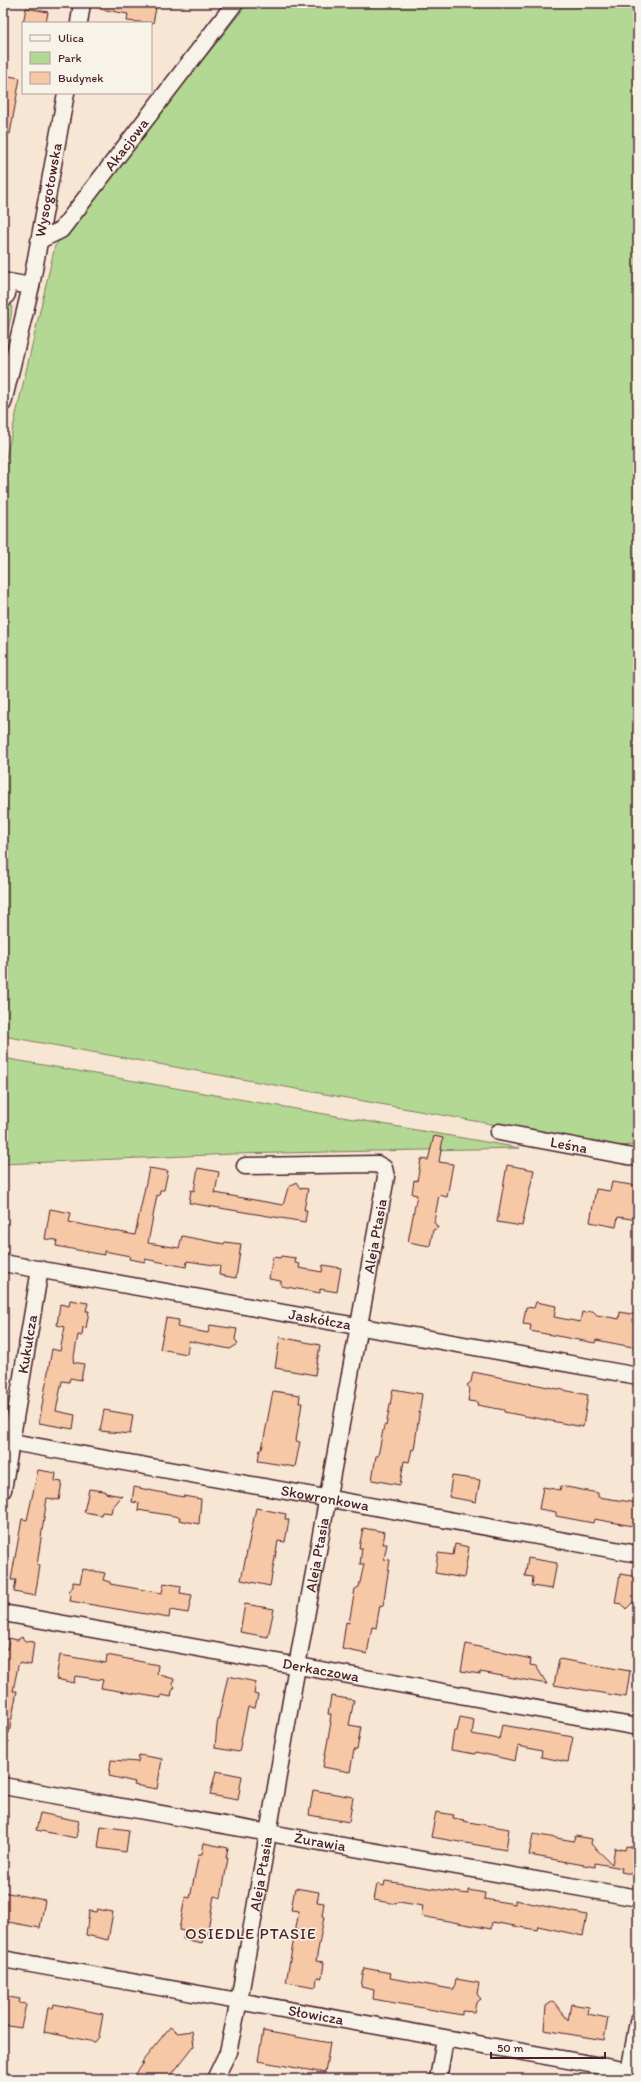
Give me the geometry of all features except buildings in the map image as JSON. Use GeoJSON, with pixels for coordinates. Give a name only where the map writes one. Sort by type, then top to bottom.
{"type":"FeatureCollection","features":[{"type":"Feature","properties":{"kind":"street"},"geometry":{"type":"LineString","coordinates":[[79,22],[82,3]]}},
{"type":"Feature","properties":{"kind":"street","name":"Akacjowa"},"geometry":{"type":"LineString","coordinates":[[40,240],[61,230],[235,3]]}},
{"type":"Feature","properties":{"kind":"street","name":"Wysogotowska"},"geometry":{"type":"LineString","coordinates":[[3,403],[7,365],[31,286],[66,94]]}},
{"type":"Feature","properties":{"kind":"street"},"geometry":{"type":"LineString","coordinates":[[4,292],[31,286]]}},
{"type":"Feature","properties":{"kind":"street","name":"Leśna"},"geometry":{"type":"LineString","coordinates":[[499,1132],[638,1158]]}},
{"type":"Feature","properties":{"kind":"street","name":"Aleja Ptasia"},"geometry":{"type":"LineString","coordinates":[[215,2079],[228,2052],[239,2002],[297,1666],[386,1177],[384,1168],[377,1164],[245,1166]]}},
{"type":"Feature","properties":{"kind":"street","name":"Jaskółcza"},"geometry":{"type":"LineString","coordinates":[[3,1263],[638,1376]]}},
{"type":"Feature","properties":{"kind":"street","name":"Kukułcza"},"geometry":{"type":"LineString","coordinates":[[3,1490],[40,1269]]}},
{"type":"Feature","properties":{"kind":"street","name":"Skowronkowa"},"geometry":{"type":"LineString","coordinates":[[12,1442],[638,1554]]}},
{"type":"Feature","properties":{"kind":"street","name":"Derkaczowa"},"geometry":{"type":"LineString","coordinates":[[3,1613],[638,1727]]}},
{"type":"Feature","properties":{"kind":"street","name":"Żurawia"},"geometry":{"type":"LineString","coordinates":[[3,1786],[638,1898]]}},
{"type":"Feature","properties":{"kind":"street","name":"Słowicza"},"geometry":{"type":"LineString","coordinates":[[3,1959],[446,2039],[628,2075]]}},
{"type":"Feature","properties":{"kind":"street"},"geometry":{"type":"LineString","coordinates":[[628,2075],[638,2021]]}},
{"type":"Feature","properties":{"kind":"street"},"geometry":{"type":"LineString","coordinates":[[438,2079],[446,2039]]}},
{"type":"Feature","properties":{"kind":"green space"},"geometry":{"type":"Polygon","coordinates":[[[248,3],[638,3],[638,1145],[613,1146],[3,1036],[3,506],[7,489],[3,491],[3,471],[55,246],[248,3]]]}},
{"type":"Feature","properties":{"kind":"green space"},"geometry":{"type":"Polygon","coordinates":[[[10,300],[12,309],[10,323],[3,348],[3,309],[10,300]]]}},
{"type":"Feature","properties":{"kind":"green space"},"geometry":{"type":"Polygon","coordinates":[[[3,1058],[520,1148],[233,1154],[3,1164],[3,1058]]]}},
{"type":"Feature","properties":{"kind":"district","name":"OSIEDLE PTASIE"},"geometry":{"type":"Point","coordinates":[251,1933]}}]}
